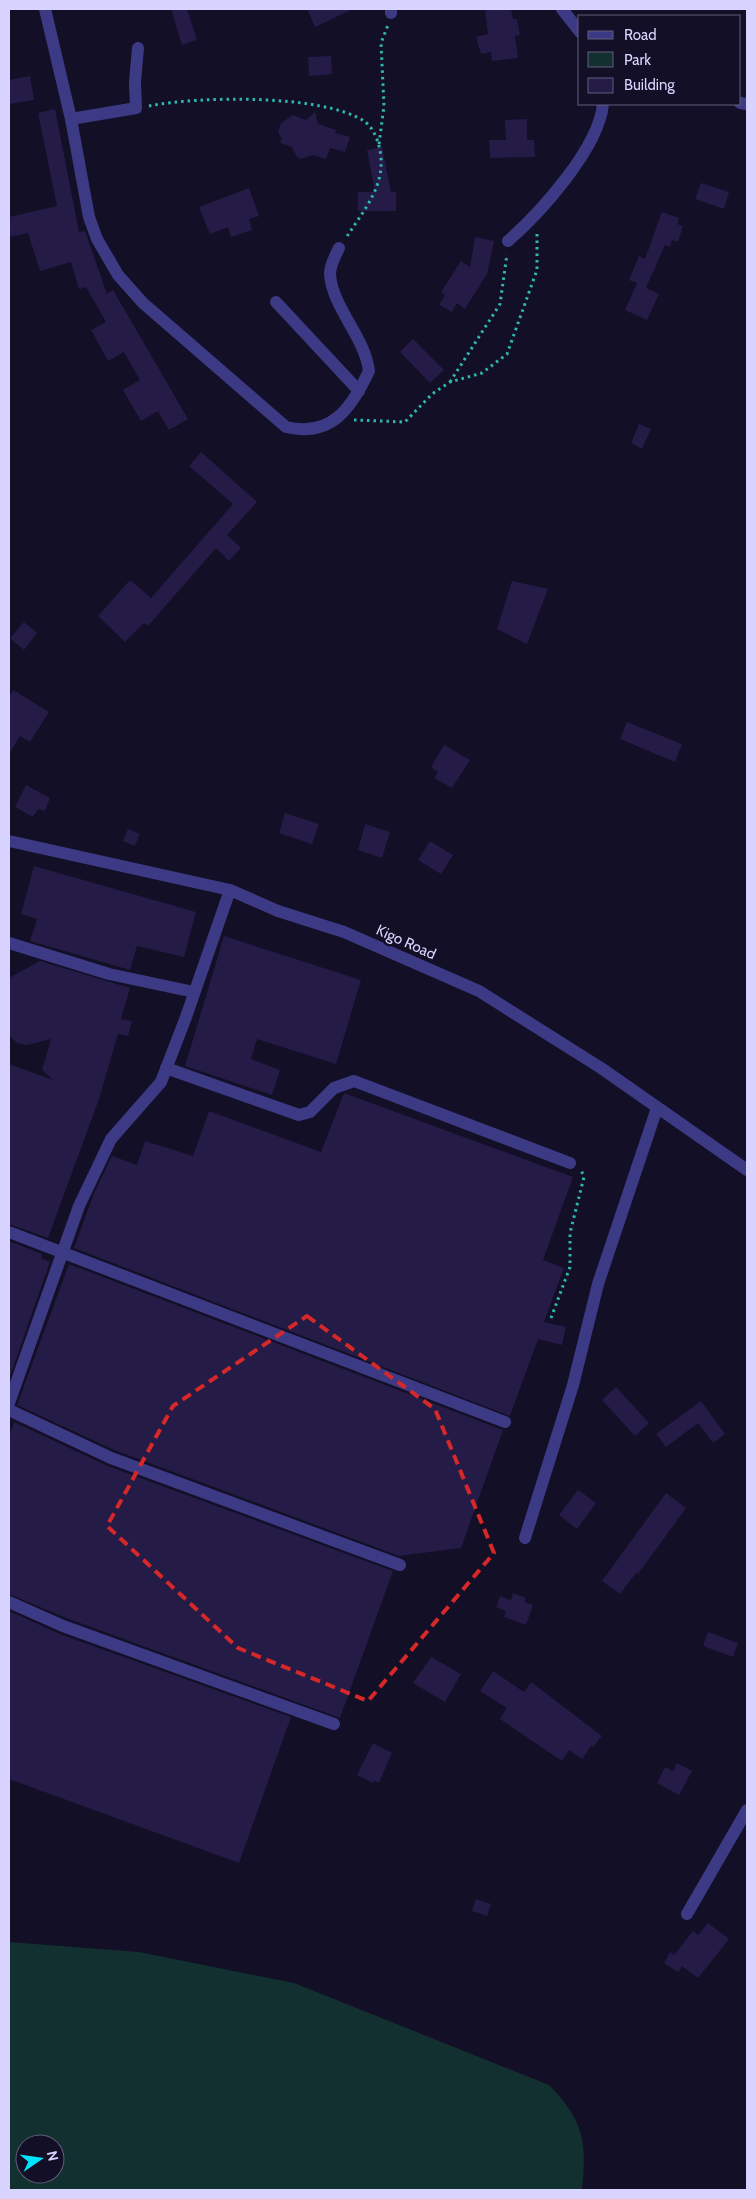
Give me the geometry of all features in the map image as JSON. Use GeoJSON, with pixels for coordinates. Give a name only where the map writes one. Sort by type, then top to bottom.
{"type":"FeatureCollection","features":[{"type":"Feature","properties":{"kind":"street"},"geometry":{"type":"LineString","coordinates":[[45,9],[71,119],[89,217],[97,239],[118,275],[143,303],[286,427],[299,430],[338,419],[348,409],[369,371],[368,361],[332,286],[330,272],[339,248]]}},
{"type":"Feature","properties":{"kind":"street"},"geometry":{"type":"LineString","coordinates":[[562,9],[578,29]]}},
{"type":"Feature","properties":{"kind":"street"},"geometry":{"type":"LineString","coordinates":[[71,119],[136,108],[138,48]]}},
{"type":"Feature","properties":{"kind":"street"},"geometry":{"type":"LineString","coordinates":[[508,242],[537,216],[592,139],[603,105]]}},
{"type":"Feature","properties":{"kind":"street"},"geometry":{"type":"LineString","coordinates":[[276,302],[359,391]]}},
{"type":"Feature","properties":{"kind":"street","name":"Kigo Road"},"geometry":{"type":"LineString","coordinates":[[9,841],[230,890],[278,911],[344,932],[479,991],[601,1068],[747,1170]]}},
{"type":"Feature","properties":{"kind":"street"},"geometry":{"type":"LineString","coordinates":[[9,1403],[78,1206],[111,1138],[160,1082],[230,890]]}},
{"type":"Feature","properties":{"kind":"street"},"geometry":{"type":"LineString","coordinates":[[9,943],[109,974],[194,992]]}},
{"type":"Feature","properties":{"kind":"street"},"geometry":{"type":"LineString","coordinates":[[166,1068],[299,1115],[310,1112],[334,1088],[354,1081],[570,1163]]}},
{"type":"Feature","properties":{"kind":"street"},"geometry":{"type":"LineString","coordinates":[[526,1538],[573,1385],[598,1284],[657,1108]]}},
{"type":"Feature","properties":{"kind":"street"},"geometry":{"type":"LineString","coordinates":[[9,1232],[63,1251],[361,1368],[505,1422]]}},
{"type":"Feature","properties":{"kind":"street"},"geometry":{"type":"LineString","coordinates":[[9,1410],[111,1458],[400,1564]]}},
{"type":"Feature","properties":{"kind":"street"},"geometry":{"type":"LineString","coordinates":[[9,1602],[63,1626],[334,1724]]}},
{"type":"Feature","properties":{"kind":"street"},"geometry":{"type":"LineString","coordinates":[[687,1914],[747,1810]]}},
{"type":"Feature","properties":{"kind":"path"},"geometry":{"type":"LineString","coordinates":[[379,147],[384,106],[380,43],[391,11]]}},
{"type":"Feature","properties":{"kind":"path"},"geometry":{"type":"LineString","coordinates":[[136,108],[192,101],[264,101],[324,106],[366,122],[374,132],[379,147],[381,166],[378,182],[372,196],[339,248]]}},
{"type":"Feature","properties":{"kind":"path"},"geometry":{"type":"LineString","coordinates":[[338,419],[405,422],[432,394],[450,382],[482,373],[507,354],[537,270],[537,216]]}},
{"type":"Feature","properties":{"kind":"path"},"geometry":{"type":"LineString","coordinates":[[450,382],[500,304],[508,242]]}},
{"type":"Feature","properties":{"kind":"path"},"geometry":{"type":"LineString","coordinates":[[551,1318],[570,1267],[570,1233],[584,1177],[581,1169],[570,1163]]}},
{"type":"Feature","properties":{"kind":"highlighted area"},"geometry":{"type":"Polygon","coordinates":[[[307,1316],[435,1409],[494,1553],[368,1701],[238,1648],[107,1526],[173,1406],[307,1316]]]}},
{"type":"Feature","properties":{"kind":"green space"},"geometry":{"type":"Polygon","coordinates":[[[9,1942],[139,1952],[294,1983],[549,2085],[570,2110],[580,2133],[584,2158],[582,2190],[9,2190],[9,1942]]]}},
{"type":"Feature","properties":{"kind":"building"},"geometry":{"type":"Polygon","coordinates":[[[171,9],[187,9],[197,40],[182,45],[171,9]]]}},
{"type":"Feature","properties":{"kind":"building"},"geometry":{"type":"Polygon","coordinates":[[[307,9],[353,9],[315,27],[307,9]]]}},
{"type":"Feature","properties":{"kind":"building"},"geometry":{"type":"Polygon","coordinates":[[[485,9],[511,9],[513,19],[517,19],[520,35],[515,36],[518,58],[492,61],[491,52],[481,54],[476,37],[488,34],[485,9]]]}},
{"type":"Feature","properties":{"kind":"building"},"geometry":{"type":"Polygon","coordinates":[[[331,56],[332,74],[309,76],[308,57],[331,56]]]}},
{"type":"Feature","properties":{"kind":"building"},"geometry":{"type":"Polygon","coordinates":[[[30,76],[34,100],[9,104],[9,80],[30,76]]]}},
{"type":"Feature","properties":{"kind":"building"},"geometry":{"type":"Polygon","coordinates":[[[55,109],[79,232],[85,231],[107,294],[113,290],[188,419],[169,430],[158,411],[141,421],[123,390],[140,380],[124,352],[108,361],[91,330],[106,322],[86,287],[79,289],[71,262],[40,271],[28,233],[9,237],[9,217],[57,206],[38,113],[55,109]]]}},
{"type":"Feature","properties":{"kind":"building"},"geometry":{"type":"Polygon","coordinates":[[[315,112],[318,124],[336,130],[335,133],[350,137],[345,152],[330,148],[326,159],[313,155],[301,159],[297,157],[292,147],[280,143],[282,139],[278,132],[281,123],[293,115],[306,120],[315,112]]]}},
{"type":"Feature","properties":{"kind":"building"},"geometry":{"type":"Polygon","coordinates":[[[527,119],[527,140],[534,140],[535,157],[490,158],[489,140],[506,140],[505,120],[527,119]]]}},
{"type":"Feature","properties":{"kind":"building"},"geometry":{"type":"Polygon","coordinates":[[[382,147],[391,192],[396,192],[396,211],[358,211],[358,192],[375,192],[367,150],[382,147]]]}},
{"type":"Feature","properties":{"kind":"building"},"geometry":{"type":"Polygon","coordinates":[[[701,183],[729,192],[724,209],[695,199],[701,183]]]}},
{"type":"Feature","properties":{"kind":"building"},"geometry":{"type":"Polygon","coordinates":[[[249,188],[259,216],[249,219],[252,230],[231,237],[228,227],[210,234],[199,207],[249,188]]]}},
{"type":"Feature","properties":{"kind":"building"},"geometry":{"type":"Polygon","coordinates":[[[662,212],[679,218],[677,224],[683,226],[678,242],[672,240],[670,247],[665,245],[646,288],[659,294],[647,320],[625,310],[637,283],[629,280],[639,256],[645,259],[662,212]]]}},
{"type":"Feature","properties":{"kind":"building"},"geometry":{"type":"Polygon","coordinates":[[[475,237],[494,241],[487,274],[465,309],[457,303],[452,312],[439,305],[445,295],[441,292],[461,261],[470,267],[475,237]]]}},
{"type":"Feature","properties":{"kind":"building"},"geometry":{"type":"Polygon","coordinates":[[[413,339],[444,370],[430,383],[400,352],[413,339]]]}},
{"type":"Feature","properties":{"kind":"building"},"geometry":{"type":"Polygon","coordinates":[[[639,424],[651,429],[642,449],[631,443],[639,424]]]}},
{"type":"Feature","properties":{"kind":"building"},"geometry":{"type":"Polygon","coordinates":[[[201,452],[257,502],[227,535],[241,548],[229,561],[216,548],[148,626],[144,623],[125,642],[98,616],[130,580],[151,598],[233,504],[189,466],[201,452]]]}},
{"type":"Feature","properties":{"kind":"building"},"geometry":{"type":"Polygon","coordinates":[[[512,581],[548,589],[527,644],[497,629],[512,581]]]}},
{"type":"Feature","properties":{"kind":"building"},"geometry":{"type":"Polygon","coordinates":[[[24,622],[37,633],[24,650],[10,638],[24,622]]]}},
{"type":"Feature","properties":{"kind":"building"},"geometry":{"type":"Polygon","coordinates":[[[13,690],[49,712],[30,742],[20,736],[9,754],[9,697],[13,690]]]}},
{"type":"Feature","properties":{"kind":"building"},"geometry":{"type":"Polygon","coordinates":[[[627,722],[682,744],[675,762],[620,739],[627,722]]]}},
{"type":"Feature","properties":{"kind":"building"},"geometry":{"type":"Polygon","coordinates":[[[444,745],[470,760],[452,788],[434,778],[438,772],[431,767],[444,745]]]}},
{"type":"Feature","properties":{"kind":"building"},"geometry":{"type":"Polygon","coordinates":[[[26,785],[50,798],[45,811],[38,809],[33,817],[15,807],[26,785]]]}},
{"type":"Feature","properties":{"kind":"building"},"geometry":{"type":"Polygon","coordinates":[[[285,813],[319,824],[312,844],[279,833],[285,813]]]}},
{"type":"Feature","properties":{"kind":"building"},"geometry":{"type":"Polygon","coordinates":[[[365,824],[390,832],[382,858],[358,850],[365,824]]]}},
{"type":"Feature","properties":{"kind":"building"},"geometry":{"type":"Polygon","coordinates":[[[128,829],[140,834],[135,846],[123,841],[128,829]]]}},
{"type":"Feature","properties":{"kind":"building"},"geometry":{"type":"Polygon","coordinates":[[[430,841],[453,855],[441,874],[418,860],[430,841]]]}},
{"type":"Feature","properties":{"kind":"building"},"geometry":{"type":"Polygon","coordinates":[[[34,866],[196,912],[184,957],[137,946],[130,970],[30,941],[37,919],[21,914],[34,866]]]}},
{"type":"Feature","properties":{"kind":"building"},"geometry":{"type":"Polygon","coordinates":[[[224,936],[361,980],[336,1064],[257,1039],[251,1059],[280,1070],[272,1095],[185,1066],[224,936]]]}},
{"type":"Feature","properties":{"kind":"building"},"geometry":{"type":"Polygon","coordinates":[[[40,961],[130,988],[121,1019],[132,1021],[128,1036],[118,1034],[99,1099],[48,1238],[9,1224],[9,1064],[53,1080],[42,1070],[51,1039],[27,1045],[17,1043],[10,1036],[9,978],[40,961]]]}},
{"type":"Feature","properties":{"kind":"building"},"geometry":{"type":"Polygon","coordinates":[[[344,1093],[573,1177],[543,1260],[564,1268],[544,1322],[566,1327],[562,1345],[538,1339],[510,1416],[74,1248],[94,1193],[112,1156],[137,1165],[145,1141],[193,1156],[209,1111],[321,1152],[344,1093]]]}},
{"type":"Feature","properties":{"kind":"building"},"geometry":{"type":"Polygon","coordinates":[[[9,1241],[42,1254],[41,1258],[50,1262],[9,1379],[9,1241]]]}},
{"type":"Feature","properties":{"kind":"building"},"geometry":{"type":"Polygon","coordinates":[[[69,1264],[503,1430],[461,1548],[399,1556],[114,1450],[17,1405],[69,1264]]]}},
{"type":"Feature","properties":{"kind":"building"},"geometry":{"type":"Polygon","coordinates":[[[616,1387],[649,1423],[635,1436],[602,1400],[616,1387]]]}},
{"type":"Feature","properties":{"kind":"building"},"geometry":{"type":"Polygon","coordinates":[[[701,1401],[725,1434],[713,1443],[698,1423],[666,1447],[656,1434],[701,1401]]]}},
{"type":"Feature","properties":{"kind":"building"},"geometry":{"type":"Polygon","coordinates":[[[14,1422],[108,1466],[393,1571],[340,1718],[66,1618],[9,1594],[9,1437],[14,1422]]]}},
{"type":"Feature","properties":{"kind":"building"},"geometry":{"type":"Polygon","coordinates":[[[578,1490],[596,1503],[577,1529],[559,1515],[578,1490]]]}},
{"type":"Feature","properties":{"kind":"building"},"geometry":{"type":"Polygon","coordinates":[[[666,1493],[686,1508],[638,1574],[636,1573],[620,1594],[602,1581],[666,1493]]]}},
{"type":"Feature","properties":{"kind":"building"},"geometry":{"type":"Polygon","coordinates":[[[513,1593],[526,1598],[524,1602],[533,1605],[526,1625],[504,1617],[506,1611],[496,1607],[500,1596],[511,1600],[513,1593]]]}},
{"type":"Feature","properties":{"kind":"building"},"geometry":{"type":"Polygon","coordinates":[[[9,1611],[60,1634],[291,1717],[239,1863],[9,1779],[9,1611]]]}},
{"type":"Feature","properties":{"kind":"building"},"geometry":{"type":"Polygon","coordinates":[[[708,1632],[738,1643],[733,1657],[703,1646],[708,1632]]]}},
{"type":"Feature","properties":{"kind":"building"},"geometry":{"type":"Polygon","coordinates":[[[431,1657],[461,1674],[445,1702],[413,1683],[431,1657]]]}},
{"type":"Feature","properties":{"kind":"building"},"geometry":{"type":"Polygon","coordinates":[[[493,1671],[524,1692],[531,1682],[602,1736],[593,1747],[591,1746],[582,1759],[569,1750],[562,1761],[500,1719],[507,1708],[480,1691],[493,1671]]]}},
{"type":"Feature","properties":{"kind":"building"},"geometry":{"type":"Polygon","coordinates":[[[373,1743],[392,1753],[379,1783],[374,1781],[373,1783],[357,1775],[373,1743]]]}},
{"type":"Feature","properties":{"kind":"building"},"geometry":{"type":"Polygon","coordinates":[[[677,1763],[692,1771],[679,1795],[657,1783],[665,1767],[673,1771],[677,1763]]]}},
{"type":"Feature","properties":{"kind":"building"},"geometry":{"type":"Polygon","coordinates":[[[476,1899],[491,1904],[487,1916],[472,1911],[476,1899]]]}},
{"type":"Feature","properties":{"kind":"building"},"geometry":{"type":"Polygon","coordinates":[[[708,1923],[729,1939],[698,1978],[682,1966],[678,1972],[664,1963],[670,1952],[674,1955],[693,1931],[698,1935],[708,1923]]]}}]}
